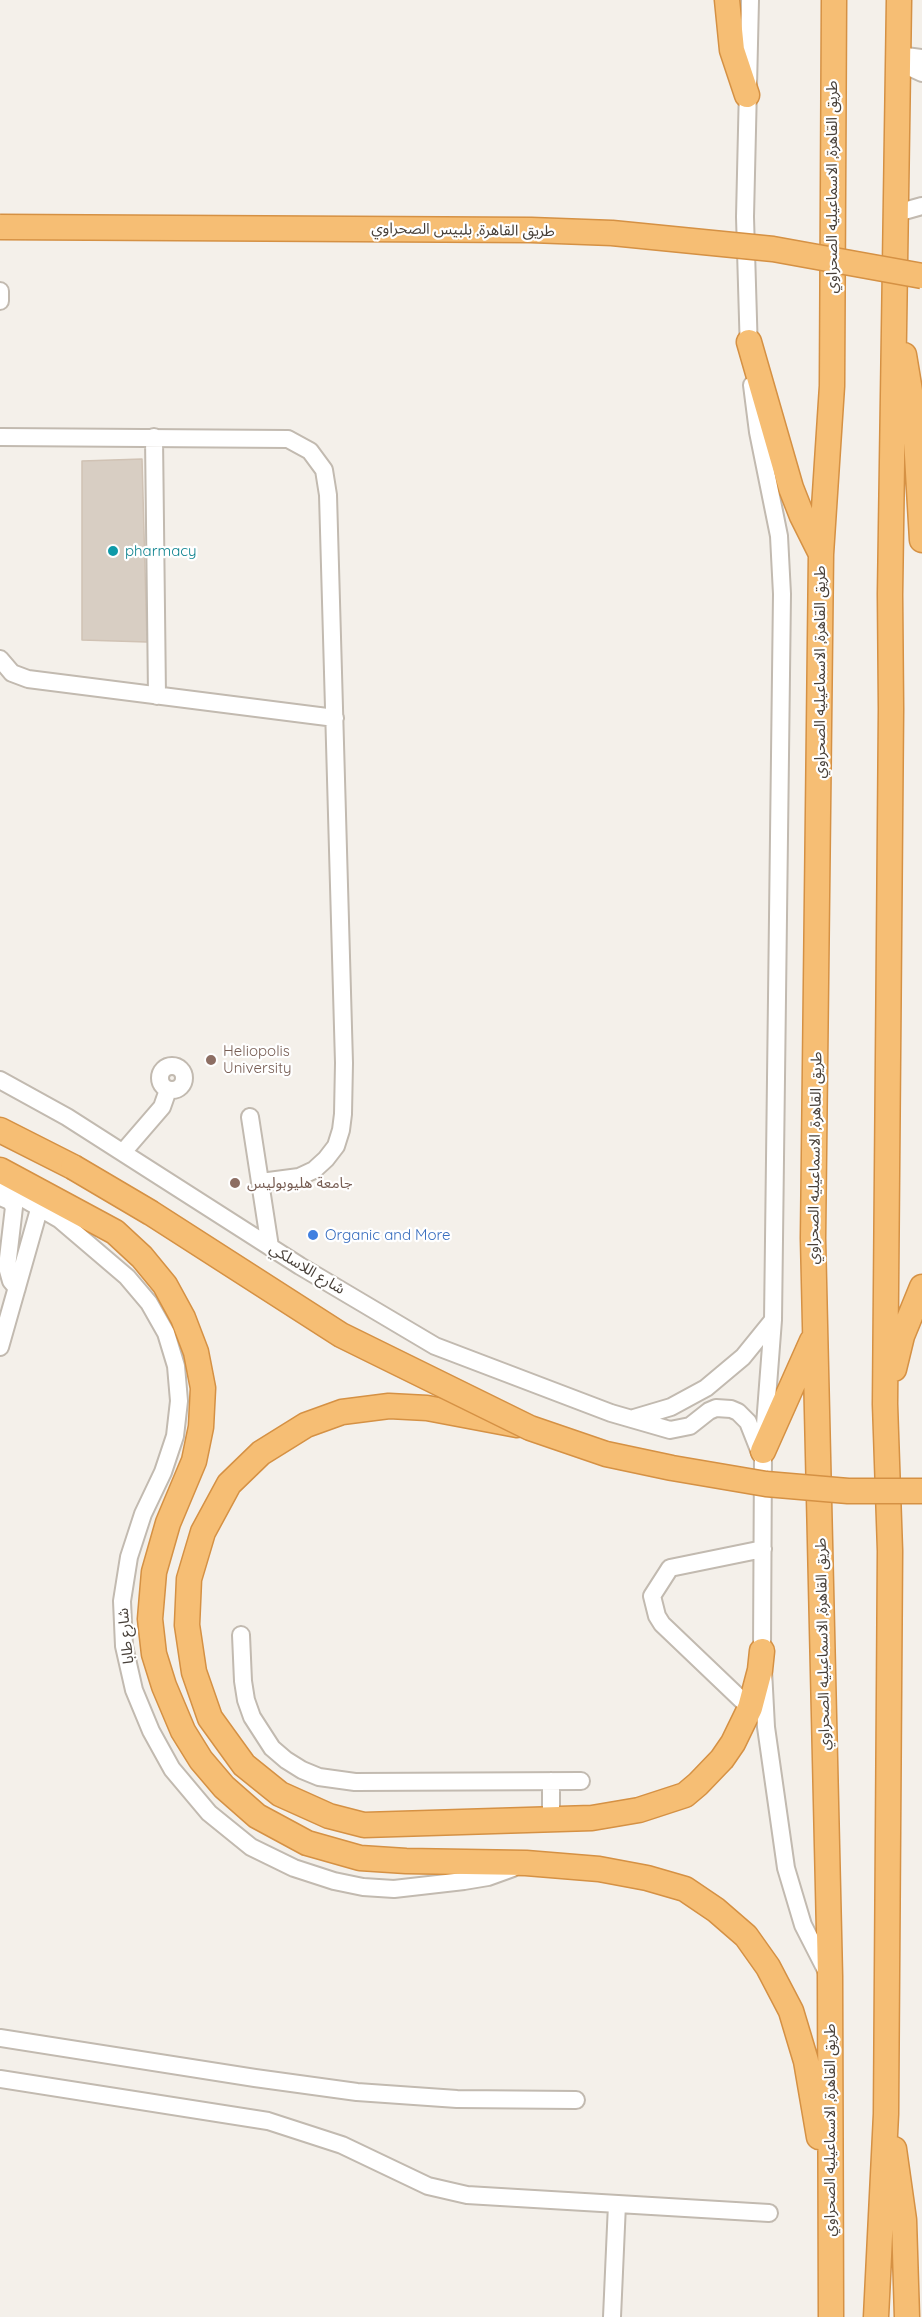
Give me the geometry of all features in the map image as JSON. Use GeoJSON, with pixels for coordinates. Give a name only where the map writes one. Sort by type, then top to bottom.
{"type":"FeatureCollection","features":[{"type":"Feature","properties":{"kind":"highway"},"geometry":{"type":"LineString","coordinates":[[727,0],[732,50],[747,95]]}},
{"type":"Feature","properties":{"kind":"highway","name":"طريق القاهرة, الاسماعيليه الصحراوي"},"geometry":{"type":"LineString","coordinates":[[831,2317],[830,1976],[813,1239],[821,554],[832,386],[834,0]]}},
{"type":"Feature","properties":{"kind":"highway"},"geometry":{"type":"LineString","coordinates":[[876,2317],[886,2114],[890,1551],[885,1404],[893,290],[897,213],[899,0]]}},
{"type":"Feature","properties":{"kind":"highway","name":"طريق القاهرة, بلبيس الصحراوي"},"geometry":{"type":"LineString","coordinates":[[0,227],[531,230],[612,233],[773,249],[922,276]]}},
{"type":"Feature","properties":{"kind":"highway"},"geometry":{"type":"LineString","coordinates":[[893,290],[920,460],[922,540]]}},
{"type":"Feature","properties":{"kind":"highway"},"geometry":{"type":"LineString","coordinates":[[749,342],[788,480],[802,516],[821,554]]}},
{"type":"Feature","properties":{"kind":"highway"},"geometry":{"type":"LineString","coordinates":[[0,1130],[73,1167],[161,1219],[341,1335],[530,1428],[606,1454],[766,1484],[848,1491],[922,1491]]}},
{"type":"Feature","properties":{"kind":"highway"},"geometry":{"type":"LineString","coordinates":[[0,1170],[115,1232],[142,1257],[170,1293],[183,1318],[196,1352],[203,1388],[201,1427],[194,1461],[168,1523],[154,1572],[150,1619],[154,1654],[164,1686],[183,1731],[201,1760],[224,1787],[257,1816],[307,1843],[360,1858],[526,1863],[599,1869],[647,1878],[685,1889],[716,1910],[746,1936],[768,1967],[791,2011],[806,2061],[830,2202]]}},
{"type":"Feature","properties":{"kind":"highway"},"geometry":{"type":"LineString","coordinates":[[885,1404],[902,1336],[922,1287]]}},
{"type":"Feature","properties":{"kind":"highway"},"geometry":{"type":"LineString","coordinates":[[763,1456],[815,1333]]}},
{"type":"Feature","properties":{"kind":"highway"},"geometry":{"type":"LineString","coordinates":[[530,1428],[427,1408],[389,1406],[342,1412],[306,1425],[261,1453],[229,1484],[203,1532],[189,1579],[187,1624],[194,1672],[210,1718],[244,1765],[280,1794],[329,1816],[364,1825],[551,1820],[616,1815],[685,1795],[722,1759],[733,1743],[750,1708],[760,1670],[762,1651]]}},
{"type":"Feature","properties":{"kind":"highway"},"geometry":{"type":"LineString","coordinates":[[886,2114],[900,2184],[904,2220],[907,2317]]}},
{"type":"Feature","properties":{"kind":"street"},"geometry":{"type":"LineString","coordinates":[[750,0],[745,262],[749,342],[758,432],[779,536],[782,594],[773,1320],[763,1456],[762,1651],[766,1727],[786,1868],[803,1925],[830,1976]]}},
{"type":"Feature","properties":{"kind":"street"},"geometry":{"type":"LineString","coordinates":[[898,59],[922,58]]}},
{"type":"Feature","properties":{"kind":"street"},"geometry":{"type":"LineString","coordinates":[[898,59],[922,73]]}},
{"type":"Feature","properties":{"kind":"street"},"geometry":{"type":"LineString","coordinates":[[897,213],[922,206]]}},
{"type":"Feature","properties":{"kind":"street"},"geometry":{"type":"LineString","coordinates":[[897,213],[922,214]]}},
{"type":"Feature","properties":{"kind":"street"},"geometry":{"type":"LineString","coordinates":[[0,291],[0,301]]}},
{"type":"Feature","properties":{"kind":"street"},"geometry":{"type":"LineString","coordinates":[[0,436],[288,440],[299,444],[318,460],[328,482],[344,1063],[341,1130],[336,1146],[326,1160],[314,1170],[299,1177],[261,1182]]}},
{"type":"Feature","properties":{"kind":"street"},"geometry":{"type":"LineString","coordinates":[[154,437],[157,696]]}},
{"type":"Feature","properties":{"kind":"street"},"geometry":{"type":"LineString","coordinates":[[0,659],[5,668],[19,677],[335,718]]}},
{"type":"Feature","properties":{"kind":"street","name":"شارع اللاسلكي"},"geometry":{"type":"LineString","coordinates":[[0,1080],[124,1151],[270,1247],[435,1346],[611,1413],[670,1430],[681,1430],[690,1426],[716,1408],[731,1409],[738,1412],[748,1422],[763,1456]]}},
{"type":"Feature","properties":{"kind":"street"},"geometry":{"type":"LineString","coordinates":[[124,1151],[162,1107],[168,1090]]}},
{"type":"Feature","properties":{"kind":"street"},"geometry":{"type":"LineString","coordinates":[[250,1117],[270,1247]]}},
{"type":"Feature","properties":{"kind":"street","name":"شارع طابا"},"geometry":{"type":"LineString","coordinates":[[0,1185],[59,1219],[127,1277],[149,1303],[166,1333],[176,1366],[179,1401],[175,1436],[164,1472],[143,1514],[129,1557],[122,1601],[124,1646],[134,1690],[151,1731],[172,1769],[209,1814],[251,1847],[294,1868],[334,1881],[363,1887],[394,1889],[488,1877],[526,1863]]}},
{"type":"Feature","properties":{"kind":"street"},"geometry":{"type":"LineString","coordinates":[[0,1197],[10,1201],[14,1207],[5,1231],[6,1267],[11,1281],[17,1288]]}},
{"type":"Feature","properties":{"kind":"street"},"geometry":{"type":"LineString","coordinates":[[2,1337],[5,1311],[17,1288],[40,1206]]}},
{"type":"Feature","properties":{"kind":"street"},"geometry":{"type":"LineString","coordinates":[[633,1419],[671,1407],[706,1388],[743,1357],[773,1320]]}},
{"type":"Feature","properties":{"kind":"street"},"geometry":{"type":"LineString","coordinates":[[750,1708],[662,1624],[657,1616],[652,1596],[670,1568],[763,1550]]}},
{"type":"Feature","properties":{"kind":"street"},"geometry":{"type":"LineString","coordinates":[[241,1635],[243,1681],[252,1717],[272,1748],[302,1770],[319,1777],[355,1782],[581,1781]]}},
{"type":"Feature","properties":{"kind":"street"},"geometry":{"type":"LineString","coordinates":[[551,1781],[551,1820]]}},
{"type":"Feature","properties":{"kind":"street"},"geometry":{"type":"LineString","coordinates":[[0,2038],[357,2092],[457,2099],[576,2100]]}},
{"type":"Feature","properties":{"kind":"street"},"geometry":{"type":"LineString","coordinates":[[0,2079],[268,2121],[342,2145],[410,2178],[447,2192],[769,2213]]}},
{"type":"Feature","properties":{"kind":"street"},"geometry":{"type":"LineString","coordinates":[[612,2317],[617,2204]]}},
{"type":"Feature","properties":{"kind":"building","name":"pharmacy"},"geometry":{"type":"Polygon","coordinates":[[[142,459],[147,642],[82,640],[82,461],[142,459]]]}},
{"type":"Feature","properties":{"kind":"place","name":"pharmacy"},"geometry":{"type":"Point","coordinates":[113,551]}},
{"type":"Feature","properties":{"kind":"place","name":"Heliopolis University"},"geometry":{"type":"Point","coordinates":[211,1060]}},
{"type":"Feature","properties":{"kind":"place","name":"جامعة هليوبوليس"},"geometry":{"type":"Point","coordinates":[235,1183]}},
{"type":"Feature","properties":{"kind":"place","name":"Organic and More"},"geometry":{"type":"Point","coordinates":[313,1235]}}]}
